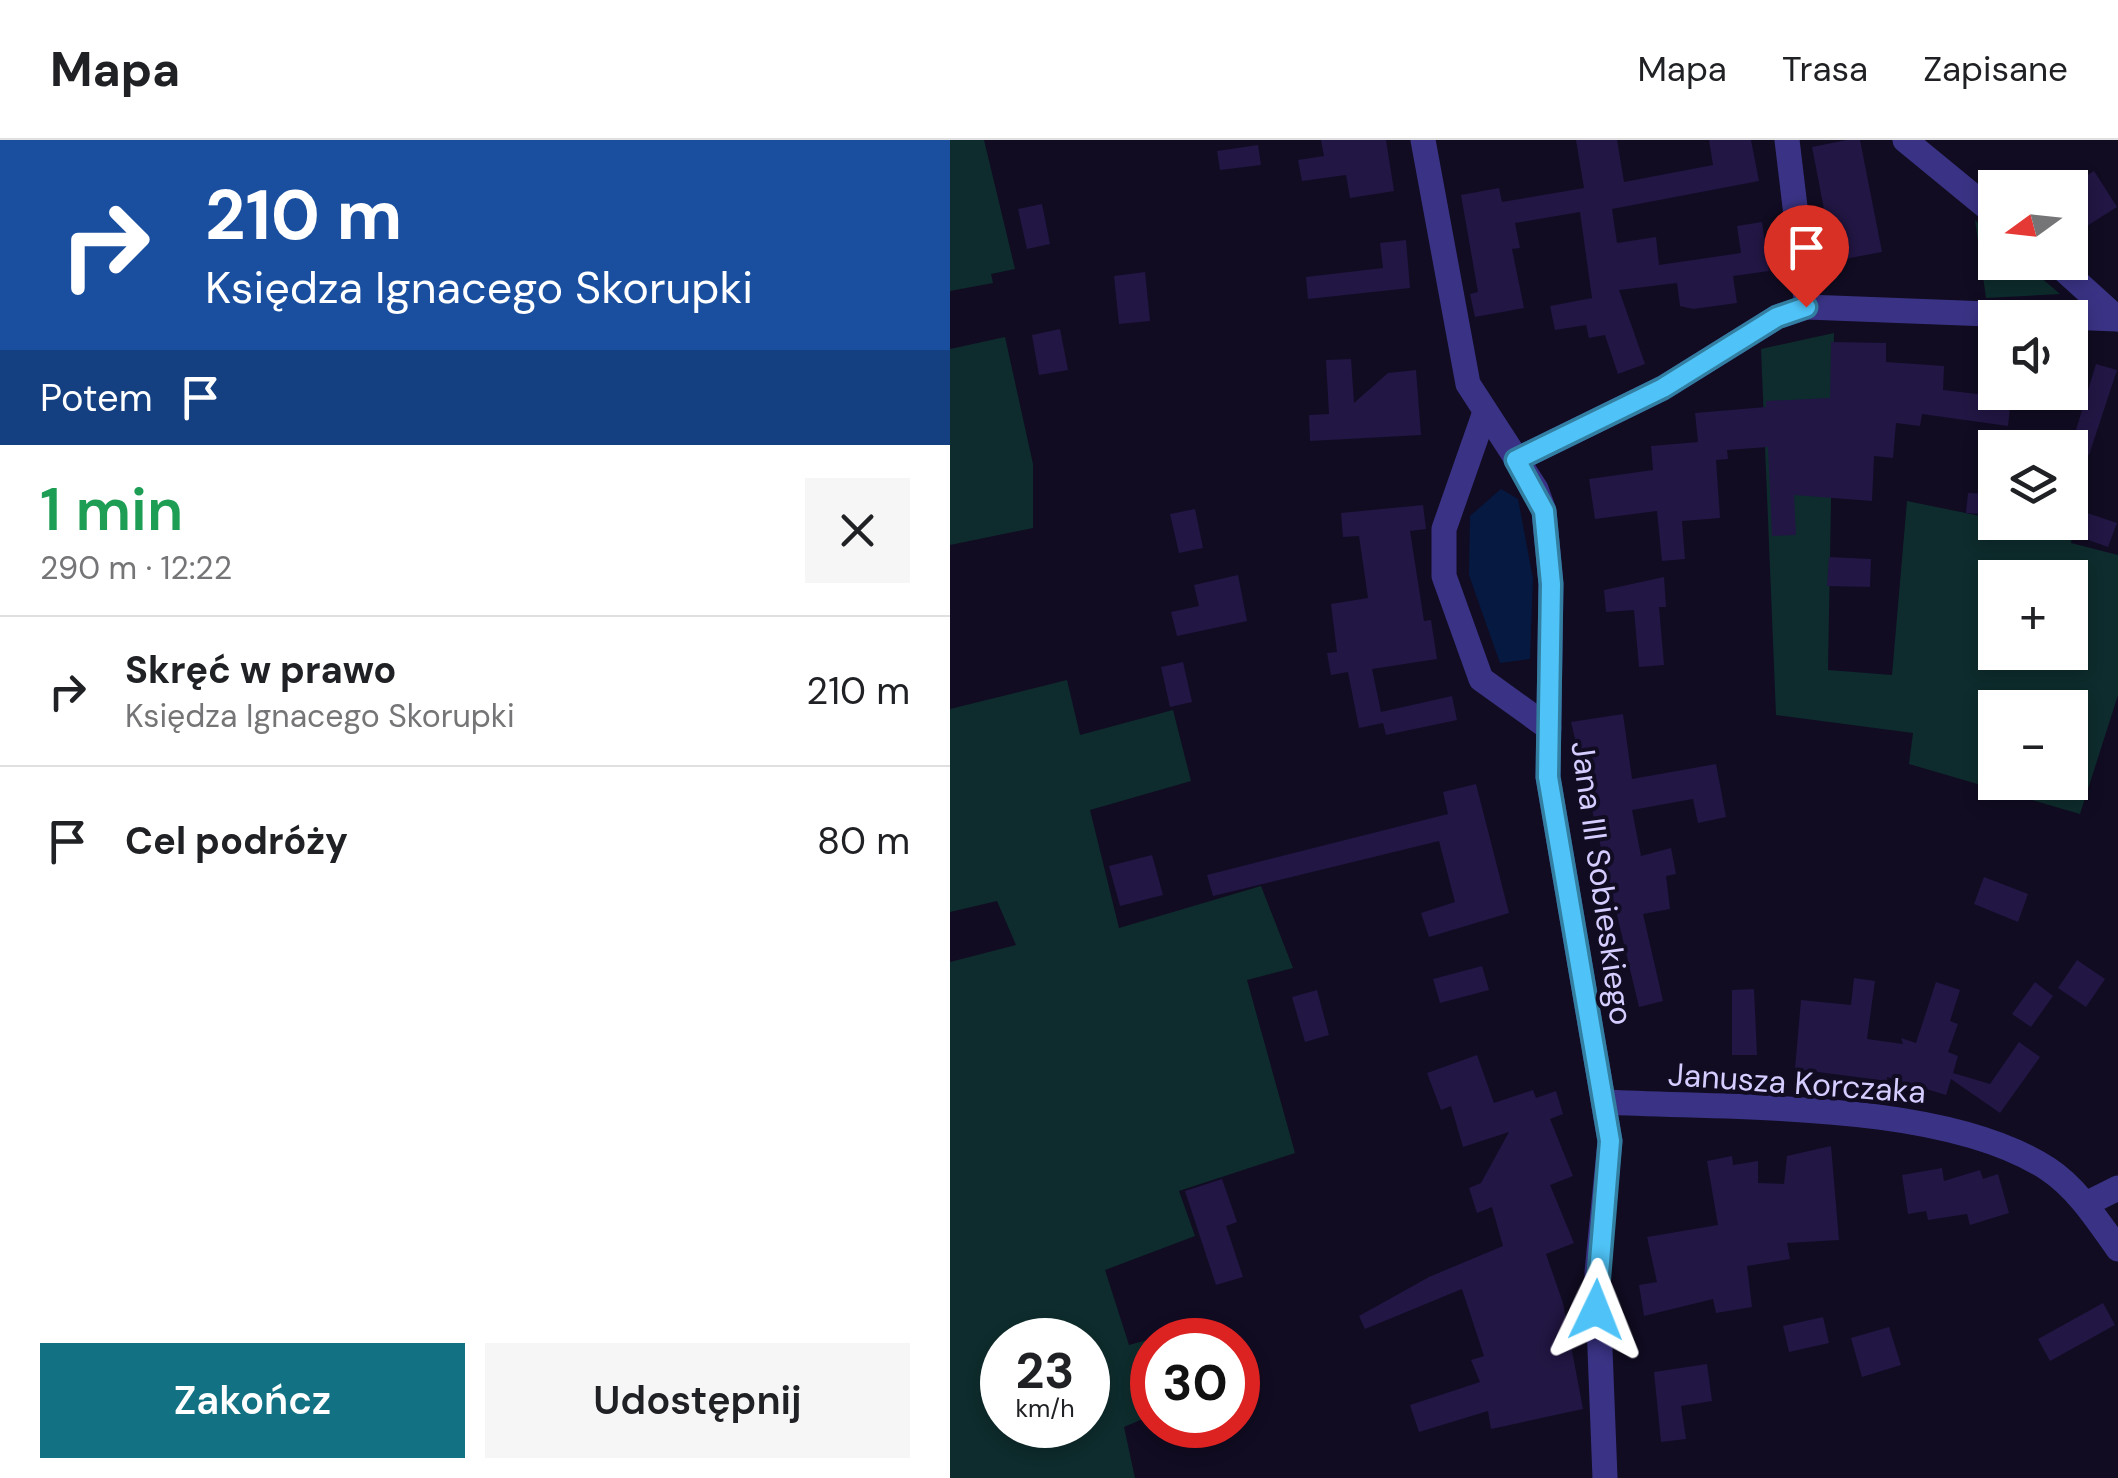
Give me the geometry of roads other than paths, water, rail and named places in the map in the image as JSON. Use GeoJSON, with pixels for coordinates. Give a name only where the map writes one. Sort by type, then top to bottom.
{"type":"FeatureCollection","features":[{"type":"Feature","properties":{"kind":"street","name":"Jana III Sobieskiego"},"geometry":{"type":"LineString","coordinates":[[1422,140],[1468,384],[1536,489],[1548,539],[1548,777],[1592,1051],[1606,1102],[1609,1177],[1597,1272],[1596,1348],[1605,1478]]}},
{"type":"Feature","properties":{"kind":"street"},"geometry":{"type":"LineString","coordinates":[[1787,140],[1806,307]]}},
{"type":"Feature","properties":{"kind":"street"},"geometry":{"type":"LineString","coordinates":[[1906,140],[1978,200]]}},
{"type":"Feature","properties":{"kind":"street"},"geometry":{"type":"LineString","coordinates":[[2075,280],[2118,319]]}},
{"type":"Feature","properties":{"kind":"street"},"geometry":{"type":"LineString","coordinates":[[1516,460],[1663,388],[1777,317],[1806,307],[2118,319]]}},
{"type":"Feature","properties":{"kind":"street"},"geometry":{"type":"LineString","coordinates":[[1485,412],[1444,529],[1444,576],[1481,679],[1549,728]]}},
{"type":"Feature","properties":{"kind":"street","name":"Janusza Korczaka"},"geometry":{"type":"LineString","coordinates":[[1606,1102],[1891,1118],[1947,1128],[2024,1156],[2050,1170],[2086,1204],[2118,1249]]}},
{"type":"Feature","properties":{"kind":"street"},"geometry":{"type":"LineString","coordinates":[[2086,1204],[2118,1188]]}},
{"type":"Feature","properties":{"kind":"water"},"geometry":{"type":"Polygon","coordinates":[[[1501,489],[1518,499],[1533,579],[1530,659],[1500,663],[1469,575],[1470,516],[1501,489]]]}}]}
